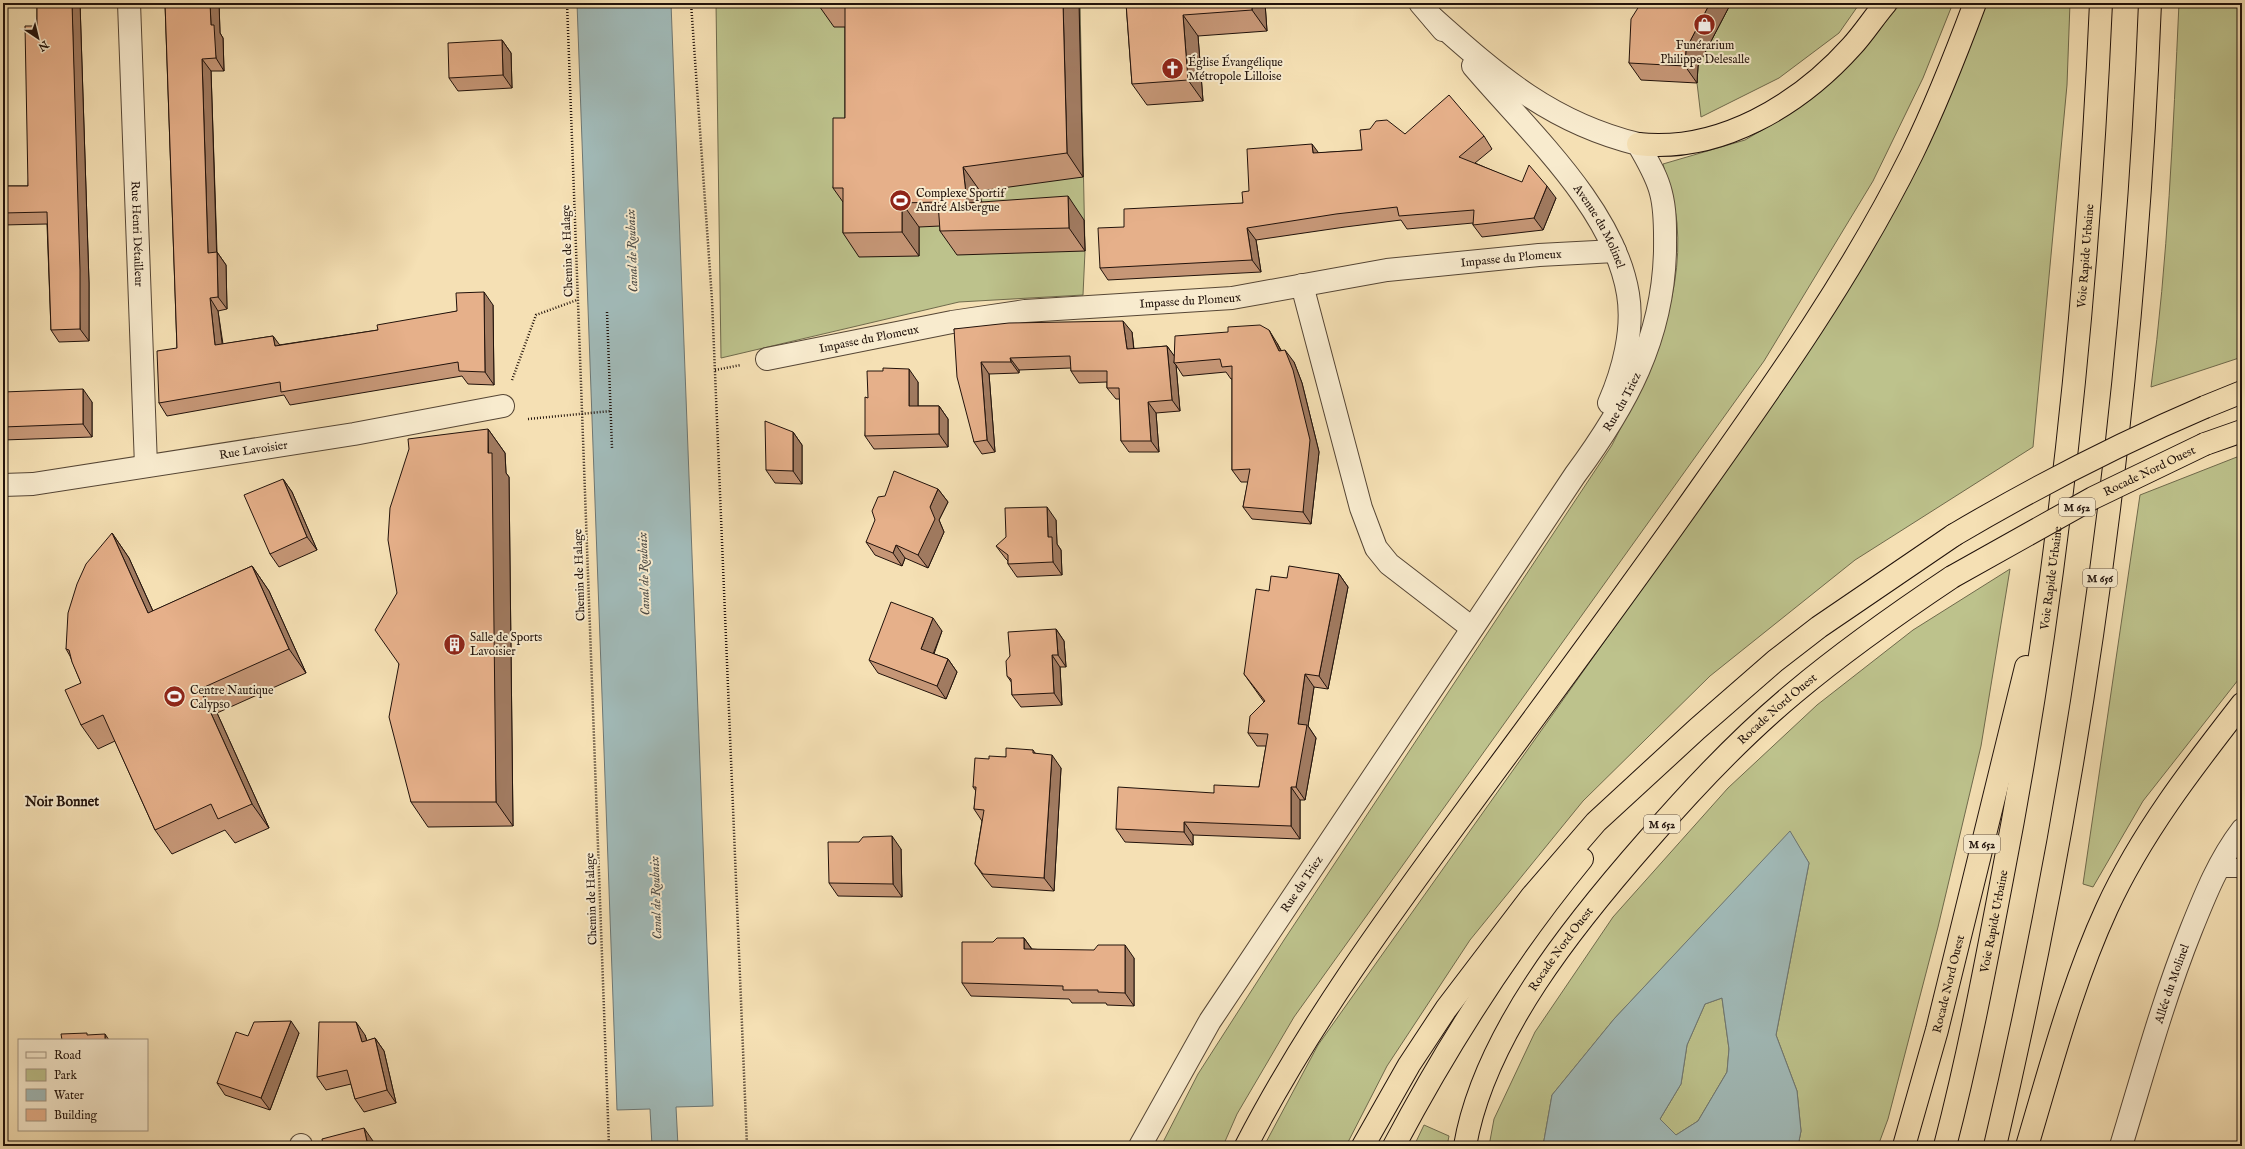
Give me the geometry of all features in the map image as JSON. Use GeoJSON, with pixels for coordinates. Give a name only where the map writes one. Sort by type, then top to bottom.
{"type":"FeatureCollection","features":[{"type":"Feature","properties":{"kind":"highway"},"geometry":{"type":"LineString","coordinates":[[1638,144],[1676,144],[1698,140],[1722,134],[1749,124],[1775,110],[1813,83],[1836,63],[1853,45],[1886,3]]}},
{"type":"Feature","properties":{"kind":"highway"},"geometry":{"type":"LineString","coordinates":[[1246,1146],[1307,1037],[1390,914],[1670,532],[1802,342],[1846,272],[1910,158],[1937,101],[1975,3]]}},
{"type":"Feature","properties":{"kind":"highway","name":"Voie Rapide Urbaine"},"geometry":{"type":"LineString","coordinates":[[1945,1146],[1985,967],[2018,790],[2056,542],[2084,273],[2101,3]]}},
{"type":"Feature","properties":{"kind":"highway","name":"M 656"},"geometry":{"type":"LineString","coordinates":[[1995,1146],[2038,944],[2061,821],[2103,558],[2122,391],[2134,257],[2150,3]]}},
{"type":"Feature","properties":{"kind":"highway"},"geometry":{"type":"LineString","coordinates":[[1363,1146],[1413,1059],[1446,1009],[1496,942],[1596,822],[1664,759],[1775,661],[1825,623],[1954,535],[2022,495],[2097,456],[2205,407],[2242,392]]}},
{"type":"Feature","properties":{"kind":"highway","name":"Rocade Nord Ouest"},"geometry":{"type":"LineString","coordinates":[[1464,1146],[1469,1119],[1488,1069],[1522,1005],[1561,945],[1625,866],[1676,808],[1725,757],[1794,693],[1871,632],[1952,577],[2093,498],[2205,444],[2242,430]]}},
{"type":"Feature","properties":{"kind":"highway","name":"Rocade Nord Ouest"},"geometry":{"type":"LineString","coordinates":[[1904,1146],[1937,1030],[2056,542]]}},
{"type":"Feature","properties":{"kind":"highway"},"geometry":{"type":"LineString","coordinates":[[2027,1146],[2082,969],[2107,908],[2127,868],[2160,814],[2202,754],[2242,704]]}},
{"type":"Feature","properties":{"kind":"highway"},"geometry":{"type":"LineString","coordinates":[[1394,1146],[1452,1042],[1491,981],[1578,864],[1664,759]]}},
{"type":"Feature","properties":{"kind":"street","name":"Rue Henri Détailleur"},"geometry":{"type":"LineString","coordinates":[[129,3],[146,466]]}},
{"type":"Feature","properties":{"kind":"street","name":"Avenue du Molinel"},"geometry":{"type":"LineString","coordinates":[[1420,3],[1583,194],[1599,219],[1615,251],[1628,295],[1627,343],[1613,394],[1575,475]]}},
{"type":"Feature","properties":{"kind":"street","name":"Avenue du Molinel"},"geometry":{"type":"LineString","coordinates":[[1434,19],[1508,82],[1556,114],[1594,131],[1638,144]]}},
{"type":"Feature","properties":{"kind":"street","name":"Rue du Triez"},"geometry":{"type":"LineString","coordinates":[[1140,1146],[1210,1021],[1472,628],[1575,475],[1601,440],[1628,394],[1652,334],[1664,274],[1665,223],[1661,194],[1638,144]]}},
{"type":"Feature","properties":{"kind":"street","name":"Impasse du Plomeux"},"geometry":{"type":"LineString","coordinates":[[767,359],[952,322],[1025,311],[1232,298],[1387,270],[1539,255],[1615,251]]}},
{"type":"Feature","properties":{"kind":"street"},"geometry":{"type":"LineString","coordinates":[[1302,285],[1361,508],[1376,548],[1389,564],[1472,628]]}},
{"type":"Feature","properties":{"kind":"street","name":"Rue Lavoisier"},"geometry":{"type":"LineString","coordinates":[[3,485],[33,484],[346,435],[503,406]]}},
{"type":"Feature","properties":{"kind":"street","name":"Allée du Molinel"},"geometry":{"type":"LineString","coordinates":[[2121,1146],[2169,989],[2199,909],[2218,868],[2242,830]]}},
{"type":"Feature","properties":{"kind":"lane"},"geometry":{"type":"LineString","coordinates":[[2218,868],[2242,868]]}},
{"type":"Feature","properties":{"kind":"path","name":"Chemin de Halage"},"geometry":{"type":"LineString","coordinates":[[567,3],[609,1146]]}},
{"type":"Feature","properties":{"kind":"path"},"geometry":{"type":"LineString","coordinates":[[691,3],[712,300],[747,1146]]}},
{"type":"Feature","properties":{"kind":"path"},"geometry":{"type":"LineString","coordinates":[[503,406],[536,315],[578,300]]}},
{"type":"Feature","properties":{"kind":"path"},"geometry":{"type":"LineString","coordinates":[[607,312],[612,448]]}},
{"type":"Feature","properties":{"kind":"path"},"geometry":{"type":"LineString","coordinates":[[525,419],[611,411]]}},
{"type":"Feature","properties":{"kind":"green space","name":"Complexe Sportif André Alsbergue"},"geometry":{"type":"Polygon","coordinates":[[[716,3],[1080,3],[1085,251],[1083,295],[959,302],[721,358],[716,3]]]}},
{"type":"Feature","properties":{"kind":"green space"},"geometry":{"type":"Polygon","coordinates":[[[1731,3],[1860,3],[1839,33],[1779,78],[1701,117],[1697,83],[1698,63],[1731,3]]]}},
{"type":"Feature","properties":{"kind":"green space"},"geometry":{"type":"Polygon","coordinates":[[[1901,3],[1953,3],[1923,78],[1873,181],[1764,361],[1294,1017],[1237,1114],[1223,1146],[1161,1146],[1198,1074],[1284,940],[1612,445],[1650,366],[1669,310],[1675,282],[1678,253],[1677,223],[1663,164],[1745,140],[1786,116],[1820,92],[1860,54],[1901,3]]]}},
{"type":"Feature","properties":{"kind":"green space"},"geometry":{"type":"Polygon","coordinates":[[[1984,3],[2070,3],[2067,85],[2033,447],[1855,560],[1710,676],[1583,801],[1470,940],[1387,1066],[1346,1146],[1264,1146],[1318,1045],[1785,387],[1846,289],[1984,3]]]}},
{"type":"Feature","properties":{"kind":"green space"},"geometry":{"type":"Polygon","coordinates":[[[2179,3],[2242,3],[2242,357],[2151,387],[2166,244],[2179,3]]]}},
{"type":"Feature","properties":{"kind":"green space"},"geometry":{"type":"Polygon","coordinates":[[[2242,455],[2242,675],[2143,801],[2093,887],[2083,884],[2140,495],[2242,455]]]}},
{"type":"Feature","properties":{"kind":"green space"},"geometry":{"type":"Polygon","coordinates":[[[2010,569],[1981,746],[1938,927],[1888,1119],[1878,1146],[1798,1146],[1801,1131],[1797,1091],[1776,1035],[1809,863],[1790,832],[1614,1019],[1552,1095],[1543,1146],[1489,1146],[1494,1119],[1535,1032],[1613,917],[1728,788],[1817,705],[1913,630],[2010,569]]]}},
{"type":"Feature","properties":{"kind":"green space"},"geometry":{"type":"Polygon","coordinates":[[[1722,998],[1729,1049],[1727,1072],[1698,1121],[1676,1135],[1660,1119],[1681,1084],[1687,1045],[1705,1004],[1722,998]]]}},
{"type":"Feature","properties":{"kind":"green space"},"geometry":{"type":"Polygon","coordinates":[[[1424,1125],[1449,1136],[1447,1146],[1414,1146],[1424,1125]]]}},
{"type":"Feature","properties":{"kind":"water","name":"Canal de Roubaix"},"geometry":{"type":"Polygon","coordinates":[[[577,3],[671,3],[713,1106],[676,1107],[678,1146],[652,1146],[650,1109],[617,1110],[577,3]]]}},
{"type":"Feature","properties":{"kind":"water"},"geometry":{"type":"Polygon","coordinates":[[[1790,831],[1809,863],[1776,1035],[1797,1091],[1801,1131],[1798,1146],[1543,1146],[1552,1095],[1614,1019],[1790,831]],[[1722,998],[1705,1004],[1687,1045],[1681,1084],[1660,1119],[1676,1135],[1698,1121],[1727,1072],[1729,1049],[1722,998]]]}},
{"type":"Feature","properties":{"kind":"building"},"geometry":{"type":"Polygon","coordinates":[[[37,3],[72,3],[80,270],[80,329],[51,330],[47,212],[3,213],[3,186],[28,186],[25,26],[37,26],[37,3]]]}},
{"type":"Feature","properties":{"kind":"building"},"geometry":{"type":"Polygon","coordinates":[[[165,3],[210,3],[211,25],[214,25],[216,58],[202,59],[208,253],[217,252],[218,297],[210,298],[215,345],[273,336],[275,346],[378,330],[377,325],[457,311],[456,293],[484,292],[485,372],[459,371],[458,362],[281,392],[280,382],[159,403],[157,351],[177,348],[165,3]]]}},
{"type":"Feature","properties":{"kind":"building"},"geometry":{"type":"Polygon","coordinates":[[[845,3],[1063,3],[1067,153],[963,167],[967,203],[1068,196],[1069,228],[940,231],[938,202],[902,203],[902,232],[843,233],[843,188],[833,188],[833,118],[845,118],[845,3]]]}},
{"type":"Feature","properties":{"kind":"building"},"geometry":{"type":"Polygon","coordinates":[[[1126,3],[1252,3],[1252,10],[1183,15],[1188,80],[1132,84],[1126,3]]]}},
{"type":"Feature","properties":{"kind":"building"},"geometry":{"type":"Polygon","coordinates":[[[1641,3],[1710,3],[1686,49],[1685,66],[1629,63],[1631,19],[1641,3]]]}},
{"type":"Feature","properties":{"kind":"building"},"geometry":{"type":"Polygon","coordinates":[[[502,40],[503,75],[449,78],[448,43],[502,40]]]}},
{"type":"Feature","properties":{"kind":"building"},"geometry":{"type":"Polygon","coordinates":[[[1449,95],[1484,136],[1459,157],[1522,182],[1529,165],[1547,186],[1534,218],[1473,225],[1474,210],[1399,216],[1397,207],[1336,214],[1247,228],[1252,260],[1100,268],[1098,228],[1124,227],[1124,209],[1243,203],[1242,192],[1249,191],[1247,149],[1312,144],[1313,153],[1362,150],[1360,130],[1370,129],[1376,121],[1387,120],[1405,134],[1449,95]]]}},
{"type":"Feature","properties":{"kind":"building"},"geometry":{"type":"Polygon","coordinates":[[[1123,321],[1127,349],[1167,346],[1172,400],[1148,402],[1151,441],[1121,441],[1119,388],[1107,388],[1107,371],[1071,371],[1070,356],[1010,358],[1011,362],[981,362],[987,440],[974,442],[957,377],[954,329],[1009,323],[1123,321]]]}},
{"type":"Feature","properties":{"kind":"building"},"geometry":{"type":"Polygon","coordinates":[[[1260,325],[1269,330],[1279,351],[1285,350],[1293,370],[1310,440],[1303,512],[1243,507],[1250,469],[1232,470],[1232,366],[1222,367],[1220,359],[1174,363],[1175,336],[1228,332],[1228,327],[1260,325]]]}},
{"type":"Feature","properties":{"kind":"building"},"geometry":{"type":"Polygon","coordinates":[[[883,368],[909,369],[909,406],[939,406],[939,434],[865,436],[865,397],[868,398],[867,371],[883,371],[883,368]]]}},
{"type":"Feature","properties":{"kind":"building"},"geometry":{"type":"Polygon","coordinates":[[[83,389],[83,424],[3,427],[3,392],[83,389]]]}},
{"type":"Feature","properties":{"kind":"building"},"geometry":{"type":"Polygon","coordinates":[[[765,421],[793,432],[793,471],[766,470],[765,421]]]}},
{"type":"Feature","properties":{"kind":"building","name":"Salle de Sports Lavoisier"},"geometry":{"type":"Polygon","coordinates":[[[488,429],[488,453],[492,453],[496,802],[411,802],[389,717],[399,664],[375,630],[397,593],[388,540],[390,508],[409,449],[408,439],[488,429]]]}},
{"type":"Feature","properties":{"kind":"building"},"geometry":{"type":"Polygon","coordinates":[[[894,471],[938,489],[930,507],[935,519],[918,555],[896,545],[893,553],[866,542],[875,520],[872,511],[878,497],[885,496],[894,471]]]}},
{"type":"Feature","properties":{"kind":"building"},"geometry":{"type":"Polygon","coordinates":[[[283,479],[307,537],[270,554],[244,495],[283,479]]]}},
{"type":"Feature","properties":{"kind":"building"},"geometry":{"type":"Polygon","coordinates":[[[1047,507],[1048,537],[1052,537],[1053,562],[1008,564],[1008,555],[996,546],[1006,537],[1005,508],[1047,507]]]}},
{"type":"Feature","properties":{"kind":"building","name":"Centre Nautique Calypso"},"geometry":{"type":"Polygon","coordinates":[[[112,533],[148,613],[252,566],[289,649],[200,689],[252,804],[218,819],[211,804],[155,830],[103,715],[81,725],[65,690],[81,683],[72,662],[69,650],[66,649],[68,613],[77,584],[86,564],[112,533]]]}},
{"type":"Feature","properties":{"kind":"building"},"geometry":{"type":"Polygon","coordinates":[[[1289,566],[1339,574],[1319,676],[1305,674],[1298,724],[1307,725],[1296,787],[1291,787],[1291,826],[1184,822],[1184,832],[1116,829],[1118,787],[1214,793],[1214,785],[1259,787],[1268,734],[1248,733],[1250,716],[1265,701],[1244,674],[1256,589],[1269,591],[1271,576],[1287,578],[1289,566]]]}},
{"type":"Feature","properties":{"kind":"building"},"geometry":{"type":"Polygon","coordinates":[[[891,602],[933,618],[921,649],[948,659],[937,686],[869,660],[891,602]]]}},
{"type":"Feature","properties":{"kind":"building"},"geometry":{"type":"Polygon","coordinates":[[[1056,629],[1058,655],[1052,655],[1054,693],[1012,695],[1011,679],[1007,676],[1006,661],[1010,656],[1008,632],[1056,629]]]}},
{"type":"Feature","properties":{"kind":"building"},"geometry":{"type":"Polygon","coordinates":[[[1006,748],[1033,750],[1033,753],[1052,755],[1044,878],[983,874],[975,864],[984,810],[974,809],[976,787],[973,787],[975,758],[989,759],[989,756],[1006,757],[1006,748]]]}},
{"type":"Feature","properties":{"kind":"building"},"geometry":{"type":"Polygon","coordinates":[[[892,836],[893,884],[829,883],[828,842],[859,842],[863,837],[892,836]]]}},
{"type":"Feature","properties":{"kind":"building"},"geometry":{"type":"Polygon","coordinates":[[[997,938],[1024,938],[1024,949],[1094,950],[1098,945],[1125,945],[1125,993],[1098,992],[1098,990],[1063,990],[1063,986],[962,983],[962,942],[993,942],[997,938]]]}},
{"type":"Feature","properties":{"kind":"building"},"geometry":{"type":"Polygon","coordinates":[[[291,1021],[261,1098],[217,1083],[236,1032],[248,1036],[254,1022],[291,1021]]]}},
{"type":"Feature","properties":{"kind":"building"},"geometry":{"type":"Polygon","coordinates":[[[319,1022],[356,1022],[362,1042],[375,1038],[387,1090],[355,1099],[347,1070],[317,1077],[319,1022]]]}},
{"type":"Feature","properties":{"kind":"building"},"geometry":{"type":"Polygon","coordinates":[[[61,1034],[105,1034],[105,1039],[62,1039],[61,1034]]]}},
{"type":"Feature","properties":{"kind":"building"},"geometry":{"type":"Polygon","coordinates":[[[364,1128],[368,1146],[323,1146],[322,1139],[364,1128]]]}},
{"type":"Feature","properties":{"kind":"place","name":"Funérarium Philippe Delesalle"},"geometry":{"type":"Point","coordinates":[1705,24]}},
{"type":"Feature","properties":{"kind":"place","name":"Église Évangélique Métropole Lilloise"},"geometry":{"type":"Point","coordinates":[1172,69]}},
{"type":"Feature","properties":{"kind":"place","name":"Complexe Sportif André Alsbergue"},"geometry":{"type":"Point","coordinates":[901,200]}},
{"type":"Feature","properties":{"kind":"place","name":"Salle de Sports Lavoisier"},"geometry":{"type":"Point","coordinates":[455,644]}},
{"type":"Feature","properties":{"kind":"place","name":"Centre Nautique Calypso"},"geometry":{"type":"Point","coordinates":[174,697]}},
{"type":"Feature","properties":{"kind":"district","name":"Noir Bonnet"},"geometry":{"type":"Point","coordinates":[62,801]}}]}
